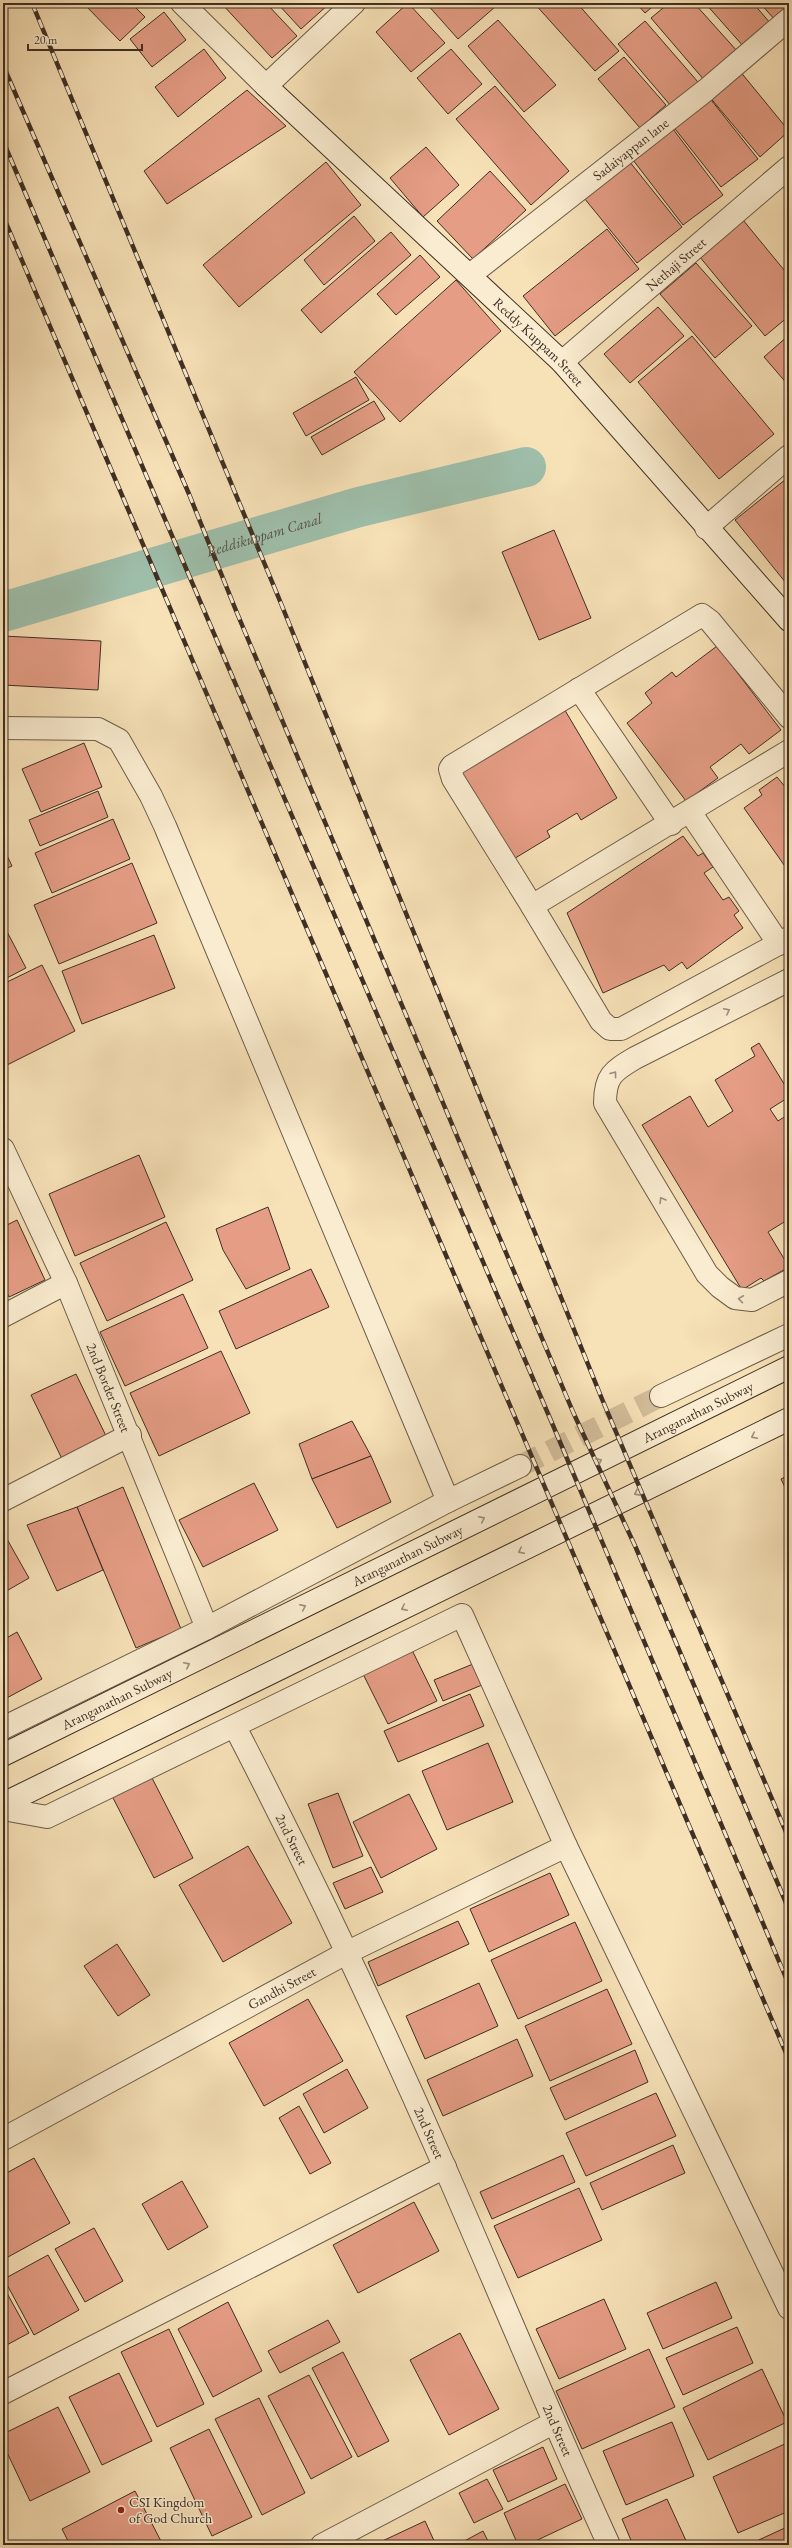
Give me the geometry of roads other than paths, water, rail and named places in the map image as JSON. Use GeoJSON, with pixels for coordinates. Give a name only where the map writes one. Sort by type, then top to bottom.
{"type":"FeatureCollection","features":[{"type":"Feature","properties":{"kind":"street","name":"Reddy Kuppam Street"},"geometry":{"type":"LineString","coordinates":[[182,3],[266,86],[562,362],[706,528],[789,620]]}},
{"type":"Feature","properties":{"kind":"street"},"geometry":{"type":"LineString","coordinates":[[266,86],[354,3]]}},
{"type":"Feature","properties":{"kind":"street","name":"Sadaiyappan lane"},"geometry":{"type":"LineString","coordinates":[[470,275],[706,90],[789,20]]}},
{"type":"Feature","properties":{"kind":"street","name":"Nethaji Street"},"geometry":{"type":"LineString","coordinates":[[562,362],[789,167]]}},
{"type":"Feature","properties":{"kind":"street"},"geometry":{"type":"LineString","coordinates":[[706,528],[789,456]]}},
{"type":"Feature","properties":{"kind":"street"},"geometry":{"type":"LineString","coordinates":[[690,812],[784,941],[621,1029],[610,1028],[601,1021],[453,779],[450,769],[702,615],[710,620],[789,717]]}},
{"type":"Feature","properties":{"kind":"street"},"geometry":{"type":"LineString","coordinates":[[579,689],[671,824]]}},
{"type":"Feature","properties":{"kind":"street"},"geometry":{"type":"LineString","coordinates":[[3,728],[98,728],[119,740],[133,762],[165,826],[448,1501]]}},
{"type":"Feature","properties":{"kind":"street"},"geometry":{"type":"LineString","coordinates":[[532,906],[671,824],[789,751]]}},
{"type":"Feature","properties":{"kind":"street"},"geometry":{"type":"LineString","coordinates":[[789,980],[634,1058],[616,1070],[605,1086],[606,1102],[707,1274],[735,1298],[752,1300],[789,1281]]}},
{"type":"Feature","properties":{"kind":"street","name":"2nd Border Street"},"geometry":{"type":"LineString","coordinates":[[3,1149],[66,1283],[130,1435],[207,1628]]}},
{"type":"Feature","properties":{"kind":"street"},"geometry":{"type":"LineString","coordinates":[[3,1316],[66,1283]]}},
{"type":"Feature","properties":{"kind":"street"},"geometry":{"type":"LineString","coordinates":[[661,1396],[789,1335]]}},
{"type":"Feature","properties":{"kind":"street","name":"Aranganathan Subway"},"geometry":{"type":"LineString","coordinates":[[3,1755],[789,1367]]}},
{"type":"Feature","properties":{"kind":"street"},"geometry":{"type":"LineString","coordinates":[[3,1804],[789,1419]]}},
{"type":"Feature","properties":{"kind":"street"},"geometry":{"type":"LineString","coordinates":[[3,1500],[130,1435]]}},
{"type":"Feature","properties":{"kind":"street"},"geometry":{"type":"LineString","coordinates":[[3,1728],[207,1628],[448,1501],[520,1466]]}},
{"type":"Feature","properties":{"kind":"street"},"geometry":{"type":"LineString","coordinates":[[3,1809],[47,1817],[235,1728],[462,1616],[566,1846],[789,2308]]}},
{"type":"Feature","properties":{"kind":"street","name":"2nd Street"},"geometry":{"type":"LineString","coordinates":[[235,1728],[348,1952],[445,2167],[553,2423],[609,2545]]}},
{"type":"Feature","properties":{"kind":"street","name":"Gandhi Street"},"geometry":{"type":"LineString","coordinates":[[3,2139],[348,1952],[566,1846]]}},
{"type":"Feature","properties":{"kind":"street"},"geometry":{"type":"LineString","coordinates":[[3,2393],[445,2167]]}},
{"type":"Feature","properties":{"kind":"street"},"geometry":{"type":"LineString","coordinates":[[322,2545],[354,2537],[553,2423]]}},
{"type":"Feature","properties":{"kind":"waterway","name":"Reddikuppam Canal"},"geometry":{"type":"LineString","coordinates":[[3,612],[359,507],[526,467]]}},
{"type":"Feature","properties":{"kind":"tunnel"},"geometry":{"type":"LineString","coordinates":[[520,1466],[661,1396]]}},
{"type":"Feature","properties":{"kind":"railway"},"geometry":{"type":"LineString","coordinates":[[32,3],[280,601],[602,1399],[789,1839]]}},
{"type":"Feature","properties":{"kind":"railway"},"geometry":{"type":"LineString","coordinates":[[3,65],[189,494],[237,613],[573,1412],[636,1548],[789,1910]]}},
{"type":"Feature","properties":{"kind":"railway"},"geometry":{"type":"LineString","coordinates":[[3,141],[552,1423],[789,1985]]}},
{"type":"Feature","properties":{"kind":"railway"},"geometry":{"type":"LineString","coordinates":[[3,216],[789,2060]]}},
{"type":"Feature","properties":{"kind":"place","name":"CSI Kingdom of God Church"},"geometry":{"type":"Point","coordinates":[121,2510]}}]}
